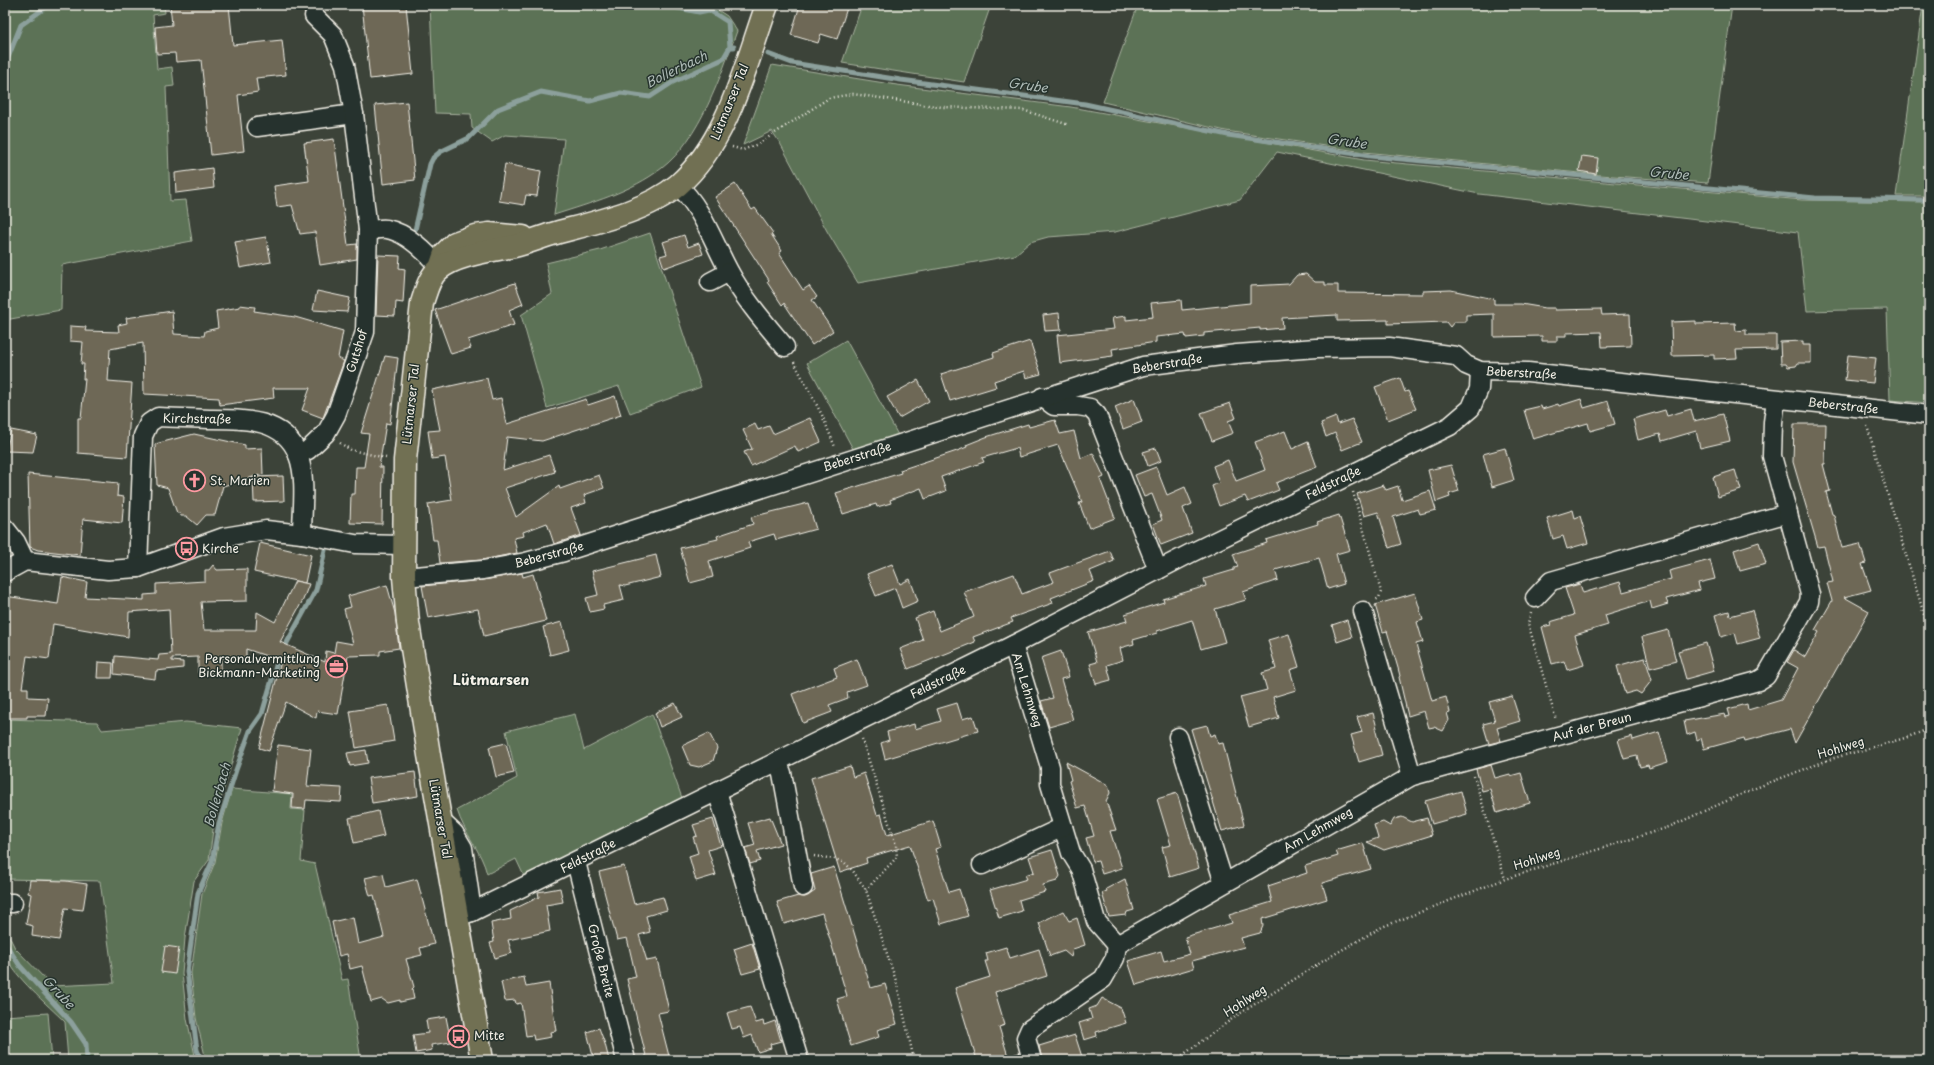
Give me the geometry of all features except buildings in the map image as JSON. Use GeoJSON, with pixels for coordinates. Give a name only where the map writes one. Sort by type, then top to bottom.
{"type":"FeatureCollection","features":[{"type":"Feature","properties":{"kind":"main road","name":"Lütmarser Tal"},"geometry":{"type":"LineString","coordinates":[[482,1060],[464,914],[441,821],[408,623],[404,577],[403,544],[405,460],[422,303],[427,286],[433,275],[440,268],[445,253],[455,243],[475,236],[489,234],[517,237],[540,237],[644,206],[677,186],[702,160],[714,142],[738,86],[766,5]]}},
{"type":"Feature","properties":{"kind":"street","name":"Gutshof"},"geometry":{"type":"LineString","coordinates":[[298,455],[308,450],[326,434],[336,414],[365,332],[368,230],[354,114],[345,65],[333,35],[314,16]]}},
{"type":"Feature","properties":{"kind":"street"},"geometry":{"type":"LineString","coordinates":[[257,127],[354,114]]}},
{"type":"Feature","properties":{"kind":"street"},"geometry":{"type":"LineString","coordinates":[[677,186],[691,199],[729,272],[753,309],[785,347]]}},
{"type":"Feature","properties":{"kind":"street"},"geometry":{"type":"LineString","coordinates":[[368,230],[387,229],[405,237],[426,252],[440,268]]}},
{"type":"Feature","properties":{"kind":"street"},"geometry":{"type":"LineString","coordinates":[[710,282],[729,272]]}},
{"type":"Feature","properties":{"kind":"street","name":"Beberstraße"},"geometry":{"type":"LineString","coordinates":[[404,577],[483,570],[526,562],[564,552],[1042,397],[1143,366],[1237,354],[1316,348],[1390,347],[1456,356],[1466,366],[1480,371],[1528,372],[1776,400],[1929,415]]}},
{"type":"Feature","properties":{"kind":"street","name":"Feldstraße"},"geometry":{"type":"LineString","coordinates":[[464,914],[576,862],[717,790],[1013,645],[1158,570],[1348,475],[1450,426],[1471,408],[1480,389],[1480,371]]}},
{"type":"Feature","properties":{"kind":"street"},"geometry":{"type":"LineString","coordinates":[[1042,397],[1054,406],[1090,408],[1097,415],[1158,570]]}},
{"type":"Feature","properties":{"kind":"street","name":"Auf der Breun"},"geometry":{"type":"LineString","coordinates":[[1412,776],[1758,681],[1766,676],[1809,602],[1810,594],[1772,456],[1773,422],[1776,400]]}},
{"type":"Feature","properties":{"kind":"street","name":"Kirchstraße"},"geometry":{"type":"LineString","coordinates":[[138,568],[143,436],[149,423],[158,417],[248,420],[268,425],[279,430],[292,443],[298,455],[302,474],[302,534]]}},
{"type":"Feature","properties":{"kind":"street"},"geometry":{"type":"LineString","coordinates":[[1535,598],[1551,581],[1788,513]]}},
{"type":"Feature","properties":{"kind":"street"},"geometry":{"type":"LineString","coordinates":[[5,528],[16,542],[25,561]]}},
{"type":"Feature","properties":{"kind":"street"},"geometry":{"type":"LineString","coordinates":[[5,572],[25,561],[108,570],[138,568],[224,537],[266,530],[302,534],[355,544],[403,544]]}},
{"type":"Feature","properties":{"kind":"street"},"geometry":{"type":"LineString","coordinates":[[1363,612],[1412,776]]}},
{"type":"Feature","properties":{"kind":"street","name":"Am Lehmweg"},"geometry":{"type":"LineString","coordinates":[[1013,645],[1050,767],[1050,784],[1071,853],[1081,869],[1096,921],[1117,945],[1412,776]]}},
{"type":"Feature","properties":{"kind":"street"},"geometry":{"type":"LineString","coordinates":[[1178,737],[1224,883]]}},
{"type":"Feature","properties":{"kind":"street"},"geometry":{"type":"LineString","coordinates":[[777,761],[782,772],[795,853],[803,888]]}},
{"type":"Feature","properties":{"kind":"street"},"geometry":{"type":"LineString","coordinates":[[717,790],[798,1060]]}},
{"type":"Feature","properties":{"kind":"street"},"geometry":{"type":"LineString","coordinates":[[982,865],[1063,827]]}},
{"type":"Feature","properties":{"kind":"street","name":"Große Breite"},"geometry":{"type":"LineString","coordinates":[[576,862],[626,1060]]}},
{"type":"Feature","properties":{"kind":"street"},"geometry":{"type":"LineString","coordinates":[[1032,1060],[1026,1038],[1030,1029],[1103,979],[1115,958],[1117,945]]}},
{"type":"Feature","properties":{"kind":"path"},"geometry":{"type":"LineString","coordinates":[[714,142],[743,150],[758,144],[829,98],[853,94],[942,107],[1023,110],[1069,125]]}},
{"type":"Feature","properties":{"kind":"path"},"geometry":{"type":"LineString","coordinates":[[785,347],[798,368],[822,415],[841,463]]}},
{"type":"Feature","properties":{"kind":"path"},"geometry":{"type":"LineString","coordinates":[[1867,408],[1866,422],[1929,631]]}},
{"type":"Feature","properties":{"kind":"path"},"geometry":{"type":"LineString","coordinates":[[326,434],[351,450],[379,458],[405,460]]}},
{"type":"Feature","properties":{"kind":"path"},"geometry":{"type":"LineString","coordinates":[[1348,475],[1381,592],[1379,598],[1370,603],[1363,612]]}},
{"type":"Feature","properties":{"kind":"path"},"geometry":{"type":"LineString","coordinates":[[1535,598],[1528,623],[1561,736]]}},
{"type":"Feature","properties":{"kind":"path"},"geometry":{"type":"LineString","coordinates":[[857,722],[896,845],[897,857],[866,890]]}},
{"type":"Feature","properties":{"kind":"path","name":"Hohlweg"},"geometry":{"type":"LineString","coordinates":[[1176,1060],[1236,1016],[1382,926],[1505,879],[1669,826],[1753,789],[1831,759],[1905,738],[1929,729]]}},
{"type":"Feature","properties":{"kind":"path"},"geometry":{"type":"LineString","coordinates":[[1470,761],[1505,879]]}},
{"type":"Feature","properties":{"kind":"path"},"geometry":{"type":"LineString","coordinates":[[795,853],[834,859],[845,864],[853,871],[866,890],[896,984],[914,1060]]}},
{"type":"Feature","properties":{"kind":"green space"},"geometry":{"type":"Polygon","coordinates":[[[5,5],[164,5],[165,13],[153,15],[157,69],[172,67],[174,86],[166,87],[170,201],[186,200],[192,241],[62,265],[61,310],[5,320],[5,5]]]}},
{"type":"Feature","properties":{"kind":"green space"},"geometry":{"type":"Polygon","coordinates":[[[430,5],[710,5],[727,16],[737,31],[708,105],[688,141],[675,156],[662,168],[637,184],[610,196],[554,215],[564,139],[505,135],[492,142],[472,128],[471,114],[435,113],[430,5]]]}},
{"type":"Feature","properties":{"kind":"green space"},"geometry":{"type":"Polygon","coordinates":[[[862,5],[991,5],[964,82],[842,63],[862,5]]]}},
{"type":"Feature","properties":{"kind":"green space"},"geometry":{"type":"Polygon","coordinates":[[[1138,5],[1732,5],[1708,183],[1600,175],[1364,152],[1226,131],[1103,102],[1138,5]]]}},
{"type":"Feature","properties":{"kind":"green space"},"geometry":{"type":"Polygon","coordinates":[[[1923,5],[1929,5],[1929,196],[1896,196],[1923,5]]]}},
{"type":"Feature","properties":{"kind":"green space"},"geometry":{"type":"Polygon","coordinates":[[[772,65],[897,85],[1071,107],[1364,160],[1802,200],[1929,202],[1929,403],[1890,400],[1887,309],[1807,311],[1798,232],[1479,194],[1277,152],[1240,200],[1115,232],[1048,237],[1030,242],[1015,255],[858,283],[827,231],[780,143],[772,131],[743,145],[772,65]]]}},
{"type":"Feature","properties":{"kind":"green space"},"geometry":{"type":"Polygon","coordinates":[[[650,233],[701,387],[630,413],[619,386],[547,408],[521,315],[552,294],[546,263],[600,250],[650,233]]]}},
{"type":"Feature","properties":{"kind":"green space"},"geometry":{"type":"Polygon","coordinates":[[[846,340],[898,435],[853,449],[807,363],[846,340]]]}},
{"type":"Feature","properties":{"kind":"green space"},"geometry":{"type":"Polygon","coordinates":[[[575,714],[584,750],[652,714],[682,798],[524,876],[516,859],[487,874],[485,866],[464,827],[457,810],[517,778],[506,731],[575,714]]]}},
{"type":"Feature","properties":{"kind":"green space"},"geometry":{"type":"Polygon","coordinates":[[[5,719],[97,722],[102,730],[186,722],[242,728],[214,822],[209,860],[194,881],[185,938],[182,973],[187,1019],[196,1060],[68,1060],[65,1022],[23,981],[9,963],[4,950],[5,916],[9,936],[15,948],[52,986],[114,983],[100,881],[5,879],[5,719]]]}},
{"type":"Feature","properties":{"kind":"green space"},"geometry":{"type":"Polygon","coordinates":[[[232,789],[292,794],[291,809],[305,810],[301,861],[315,864],[342,980],[348,979],[361,1060],[206,1060],[196,1018],[191,973],[202,894],[215,862],[222,823],[232,789]]]}},
{"type":"Feature","properties":{"kind":"green space"},"geometry":{"type":"Polygon","coordinates":[[[48,1013],[52,1060],[5,1060],[5,1016],[48,1013]]]}},
{"type":"Feature","properties":{"kind":"waterway","name":"Grube"},"geometry":{"type":"LineString","coordinates":[[5,65],[21,25],[49,5]]}},
{"type":"Feature","properties":{"kind":"waterway","name":"Grube"},"geometry":{"type":"LineString","coordinates":[[663,5],[699,12],[709,10],[728,22],[730,47],[734,47]]}},
{"type":"Feature","properties":{"kind":"waterway","name":"Bollerbach"},"geometry":{"type":"LineString","coordinates":[[415,230],[430,164],[433,158],[440,152],[469,138],[498,109],[541,92],[590,101],[621,93],[650,97],[673,82],[723,59],[730,47]]}},
{"type":"Feature","properties":{"kind":"waterway","name":"Grube"},"geometry":{"type":"LineString","coordinates":[[768,54],[792,63],[901,80],[1085,104],[1228,135],[1370,156],[1815,198],[1929,200]]}},
{"type":"Feature","properties":{"kind":"waterway","name":"Bollerbach"},"geometry":{"type":"LineString","coordinates":[[201,1060],[197,1050],[187,971],[198,893],[212,862],[219,823],[250,731],[262,714],[278,659],[316,590],[325,550]]}},
{"type":"Feature","properties":{"kind":"waterway","name":"Grube"},"geometry":{"type":"LineString","coordinates":[[5,943],[20,966],[71,1022],[86,1044],[87,1060]]}},
{"type":"Feature","properties":{"kind":"place","name":"St. Marien"},"geometry":{"type":"Point","coordinates":[195,481]}},
{"type":"Feature","properties":{"kind":"place","name":"Kirche"},"geometry":{"type":"Point","coordinates":[186,549]}},
{"type":"Feature","properties":{"kind":"place","name":"Personalvermittlung Bickmann-Marketing"},"geometry":{"type":"Point","coordinates":[336,666]}},
{"type":"Feature","properties":{"kind":"place","name":"Mitte"},"geometry":{"type":"Point","coordinates":[458,1036]}},
{"type":"Feature","properties":{"kind":"district","name":"Lütmarsen"},"geometry":{"type":"Point","coordinates":[491,680]}}]}
